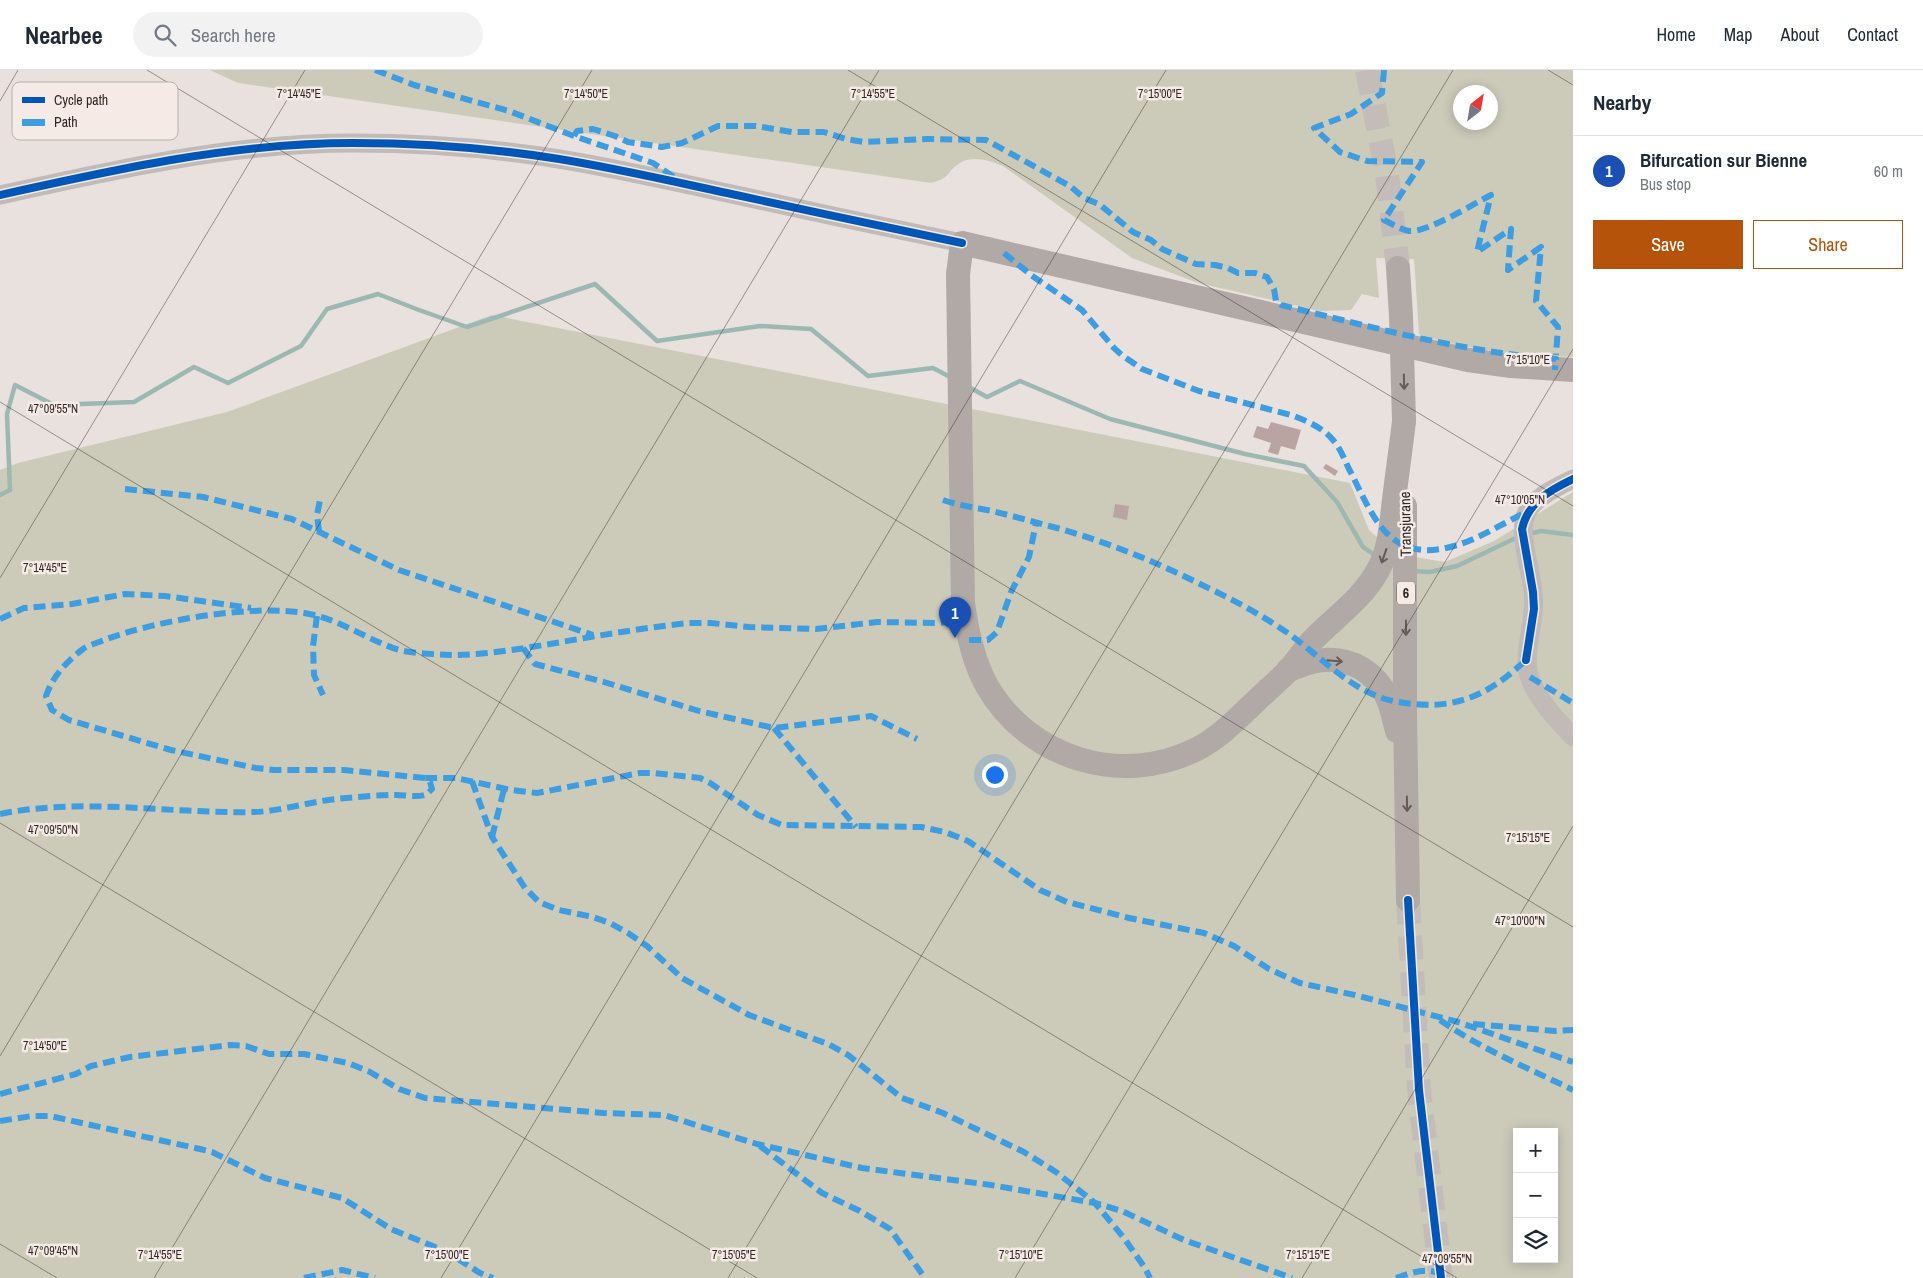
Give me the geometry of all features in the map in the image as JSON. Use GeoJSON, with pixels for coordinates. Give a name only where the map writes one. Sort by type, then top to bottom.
{"type":"FeatureCollection","features":[{"type":"Feature","properties":{"kind":"main road"},"geometry":{"type":"LineString","coordinates":[[1404,422],[1390,532],[1379,568],[1360,595],[1309,644],[1288,670],[1219,735],[1184,755],[1145,765],[1119,766],[1090,763],[1055,750],[1033,737],[1014,722],[989,690],[972,651],[963,604],[958,305],[958,274],[962,243],[1468,360],[1512,366],[1566,370]]}},
{"type":"Feature","properties":{"kind":"main road","name":"Transjurane"},"geometry":{"type":"LineString","coordinates":[[1398,274],[1404,366],[1408,900]]}},
{"type":"Feature","properties":{"kind":"main road"},"geometry":{"type":"LineString","coordinates":[[1288,670],[1318,661],[1332,660],[1353,664],[1369,673],[1389,700],[1406,764]]}},
{"type":"Feature","properties":{"kind":"street"},"geometry":{"type":"LineString","coordinates":[[0,195],[133,166],[221,152],[291,145],[351,143],[438,146],[524,154],[588,164],[962,243]]}},
{"type":"Feature","properties":{"kind":"street"},"geometry":{"type":"LineString","coordinates":[[1573,479],[1538,500],[1527,512],[1522,529],[1533,592],[1534,609],[1526,660],[1530,677],[1541,699],[1573,738]]}},
{"type":"Feature","properties":{"kind":"shaded area"},"geometry":{"type":"Polygon","coordinates":[[[210,70],[1573,70],[1573,357],[1495,352],[1457,345],[1419,334],[1414,259],[1376,258],[1379,298],[1362,294],[1351,310],[1320,311],[1198,283],[1132,258],[1003,166],[987,161],[970,159],[955,166],[942,179],[931,183],[238,83],[210,70]]]}},
{"type":"Feature","properties":{"kind":"shaded area"},"geometry":{"type":"Polygon","coordinates":[[[492,315],[1350,483],[1369,530],[1396,554],[1445,562],[1494,541],[1573,492],[1573,1278],[0,1278],[0,470],[18,463],[227,412],[492,315]]]}},
{"type":"Feature","properties":{"kind":"building"},"geometry":{"type":"Polygon","coordinates":[[[1271,422],[1301,430],[1295,450],[1281,446],[1278,455],[1268,452],[1271,443],[1253,437],[1257,426],[1268,429],[1271,422]]]}},
{"type":"Feature","properties":{"kind":"building"},"geometry":{"type":"Polygon","coordinates":[[[1326,464],[1338,471],[1335,476],[1323,468],[1326,464]]]}},
{"type":"Feature","properties":{"kind":"building"},"geometry":{"type":"Polygon","coordinates":[[[1115,504],[1129,506],[1127,520],[1113,517],[1115,504]]]}},
{"type":"Feature","properties":{"kind":"waterway"},"geometry":{"type":"LineString","coordinates":[[0,495],[10,490],[7,414],[15,385],[54,405],[134,402],[194,367],[228,383],[301,346],[327,309],[378,294],[467,327],[595,284],[657,341],[760,326],[811,329],[868,376],[933,368],[952,378]]}},
{"type":"Feature","properties":{"kind":"waterway"},"geometry":{"type":"LineString","coordinates":[[967,386],[987,397],[1020,381],[1110,419],[1245,454],[1304,466],[1337,502],[1363,547],[1376,556]]}},
{"type":"Feature","properties":{"kind":"waterway"},"geometry":{"type":"LineString","coordinates":[[1528,534],[1541,531],[1573,535]]}},
{"type":"Feature","properties":{"kind":"waterway"},"geometry":{"type":"LineString","coordinates":[[1411,571],[1430,572],[1457,566],[1518,537]]}},
{"type":"Feature","properties":{"kind":"tunnel"},"geometry":{"type":"LineString","coordinates":[[1367,70],[1387,175],[1398,268]]}},
{"type":"Feature","properties":{"kind":"tunnel"},"geometry":{"type":"LineString","coordinates":[[1408,900],[1419,1090],[1441,1278]]}},
{"type":"Feature","properties":{"kind":"marked path"},"geometry":{"type":"LineString","coordinates":[[375,70],[414,85],[509,111],[653,163],[677,179]]}},
{"type":"Feature","properties":{"kind":"marked path"},"geometry":{"type":"LineString","coordinates":[[1384,70],[1382,93],[1351,114],[1314,128],[1340,152],[1367,161],[1422,162],[1384,220],[1402,229],[1409,231],[1427,227],[1491,195],[1477,252],[1511,229],[1508,270],[1541,247],[1536,301],[1558,327],[1556,355]]}},
{"type":"Feature","properties":{"kind":"marked path"},"geometry":{"type":"LineString","coordinates":[[574,136],[577,131],[593,129],[628,142],[662,147],[682,143],[718,126],[756,126],[792,132],[824,132],[864,142],[928,139],[986,140],[1070,186],[1084,198],[1099,204],[1133,232],[1151,240],[1162,249],[1196,264],[1215,265],[1238,273],[1255,273],[1267,277],[1274,289],[1276,301],[1281,305],[1452,345],[1521,356],[1556,359],[1555,370]]}},
{"type":"Feature","properties":{"kind":"marked path"},"geometry":{"type":"LineString","coordinates":[[1004,253],[1031,275],[1082,310],[1114,348],[1142,369],[1199,391],[1291,415],[1324,431],[1340,450],[1375,518],[1385,532],[1398,542],[1413,548],[1431,550],[1454,546],[1482,535],[1527,512]]}},
{"type":"Feature","properties":{"kind":"marked path"},"geometry":{"type":"LineString","coordinates":[[125,489],[203,497],[292,519],[399,570],[593,635]]}},
{"type":"Feature","properties":{"kind":"marked path"},"geometry":{"type":"LineString","coordinates":[[319,531],[317,515],[320,500]]}},
{"type":"Feature","properties":{"kind":"marked path"},"geometry":{"type":"LineString","coordinates":[[943,500],[1076,533],[1165,568],[1259,615],[1292,636],[1352,683],[1365,691],[1393,701],[1432,705],[1465,699],[1481,693],[1496,684],[1526,660]]}},
{"type":"Feature","properties":{"kind":"marked path"},"geometry":{"type":"LineString","coordinates":[[969,640],[988,640],[997,632],[1011,592],[1029,557],[1036,523]]}},
{"type":"Feature","properties":{"kind":"marked path"},"geometry":{"type":"LineString","coordinates":[[0,619],[24,608],[72,604],[125,594],[165,596],[251,608]]}},
{"type":"Feature","properties":{"kind":"marked path"},"geometry":{"type":"LineString","coordinates":[[425,778],[344,770],[274,770],[171,750],[69,720],[52,710],[46,696],[52,682],[66,664],[88,646],[149,626],[231,613],[257,611],[304,613],[329,619],[399,650],[452,655],[501,651],[688,623],[816,629],[877,622],[939,623],[965,619]]}},
{"type":"Feature","properties":{"kind":"marked path"},"geometry":{"type":"LineString","coordinates":[[317,616],[313,646],[314,675],[323,695]]}},
{"type":"Feature","properties":{"kind":"marked path"},"geometry":{"type":"LineString","coordinates":[[523,648],[535,664],[604,682],[699,711],[774,728],[871,716],[917,739]]}},
{"type":"Feature","properties":{"kind":"marked path"},"geometry":{"type":"LineString","coordinates":[[1530,677],[1573,703]]}},
{"type":"Feature","properties":{"kind":"marked path"},"geometry":{"type":"LineString","coordinates":[[774,728],[856,827]]}},
{"type":"Feature","properties":{"kind":"marked path"},"geometry":{"type":"LineString","coordinates":[[0,814],[32,809],[95,806],[254,812],[336,799],[381,795],[423,795],[432,789],[430,782],[425,778],[456,778],[511,790],[537,793],[640,773],[700,778],[758,815],[782,825],[921,827],[945,832],[968,841],[1040,890],[1067,902],[1129,918],[1204,933],[1234,946],[1269,969],[1300,983],[1359,996],[1458,1022],[1573,1062]]}},
{"type":"Feature","properties":{"kind":"marked path"},"geometry":{"type":"LineString","coordinates":[[472,781],[492,837],[525,888],[539,902],[559,910],[593,917],[610,923],[647,946],[682,978],[749,1015],[828,1044],[848,1055],[902,1098],[943,1113],[1024,1152],[1056,1172],[1095,1203],[1124,1238],[1150,1278]]}},
{"type":"Feature","properties":{"kind":"marked path"},"geometry":{"type":"LineString","coordinates":[[492,837],[504,789]]}},
{"type":"Feature","properties":{"kind":"marked path"},"geometry":{"type":"LineString","coordinates":[[1440,1020],[1488,1049],[1573,1090]]}},
{"type":"Feature","properties":{"kind":"marked path"},"geometry":{"type":"LineString","coordinates":[[1473,1024],[1555,1031],[1573,1030]]}},
{"type":"Feature","properties":{"kind":"marked path"},"geometry":{"type":"LineString","coordinates":[[0,1094],[76,1074],[91,1066],[130,1057],[230,1045],[246,1046],[269,1054],[304,1054],[348,1063],[370,1072],[399,1089],[425,1098],[603,1113],[664,1115],[757,1144],[862,1168],[991,1185],[1095,1203],[1122,1211],[1184,1240],[1292,1278]]}},
{"type":"Feature","properties":{"kind":"marked path"},"geometry":{"type":"LineString","coordinates":[[0,1121],[32,1116],[50,1116],[212,1152],[265,1178],[342,1198],[391,1229],[447,1252],[480,1273],[493,1278]]}},
{"type":"Feature","properties":{"kind":"marked path"},"geometry":{"type":"LineString","coordinates":[[760,1146],[822,1193],[860,1211],[890,1229],[925,1278]]}},
{"type":"Feature","properties":{"kind":"marked path"},"geometry":{"type":"LineString","coordinates":[[304,1278],[342,1270],[375,1278]]}},
{"type":"Feature","properties":{"kind":"marked path"},"geometry":{"type":"LineString","coordinates":[[1396,1278],[1413,1272],[1425,1271],[1436,1272],[1442,1275]]}},
{"type":"Feature","properties":{"kind":"cycle path"},"geometry":{"type":"LineString","coordinates":[[0,195],[131,167],[264,147],[353,143],[431,145],[533,155],[580,163],[962,243]]}},
{"type":"Feature","properties":{"kind":"cycle path"},"geometry":{"type":"LineString","coordinates":[[1526,660],[1534,609],[1533,592],[1522,529],[1529,511],[1541,498],[1573,479]]}},
{"type":"Feature","properties":{"kind":"cycle path"},"geometry":{"type":"LineString","coordinates":[[1408,900],[1419,1090],[1441,1278]]}},
{"type":"Feature","properties":{"kind":"place","name":"Bifurcation sur Bienne"},"geometry":{"type":"Point","coordinates":[955,638]}}]}
